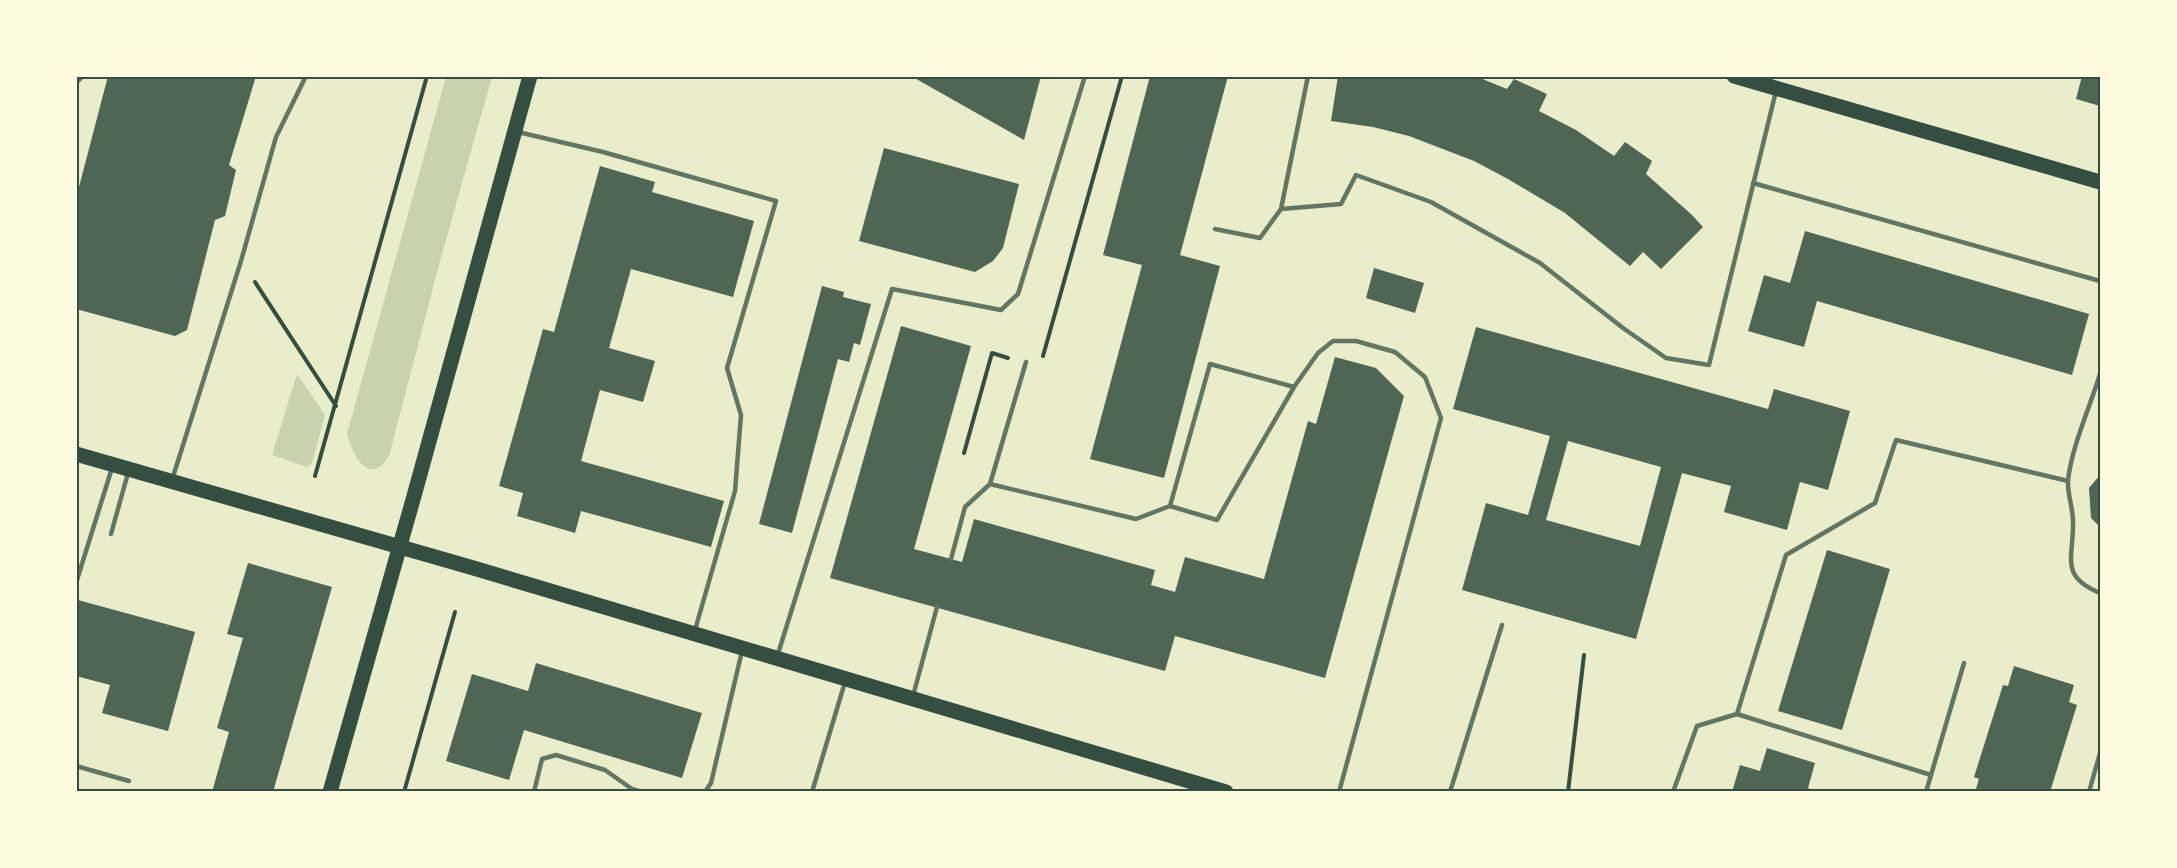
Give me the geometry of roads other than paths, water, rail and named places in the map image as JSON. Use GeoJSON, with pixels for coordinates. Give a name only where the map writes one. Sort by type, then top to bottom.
{"type":"FeatureCollection","features":[{"type":"Feature","properties":{"kind":"main road"},"geometry":{"type":"LineString","coordinates":[[330,792],[530,76]]}},
{"type":"Feature","properties":{"kind":"main road"},"geometry":{"type":"LineString","coordinates":[[1734,76],[2100,182]]}},
{"type":"Feature","properties":{"kind":"main road"},"geometry":{"type":"LineString","coordinates":[[76,454],[846,678],[1226,792]]}},
{"type":"Feature","properties":{"kind":"lane"},"geometry":{"type":"LineString","coordinates":[[76,83],[83,76]]}},
{"type":"Feature","properties":{"kind":"lane"},"geometry":{"type":"LineString","coordinates":[[171,482],[241,261],[276,137],[306,76]]}},
{"type":"Feature","properties":{"kind":"lane"},"geometry":{"type":"LineString","coordinates":[[777,658],[892,289],[1001,310],[1018,294],[1085,76]]}},
{"type":"Feature","properties":{"kind":"lane"},"geometry":{"type":"LineString","coordinates":[[1215,229],[1260,238],[1281,209],[1308,76]]}},
{"type":"Feature","properties":{"kind":"lane"},"geometry":{"type":"LineString","coordinates":[[1281,209],[1341,204],[1356,175],[1431,202],[1540,263],[1623,328],[1666,358],[1709,365],[1777,88]]}},
{"type":"Feature","properties":{"kind":"lane"},"geometry":{"type":"LineString","coordinates":[[515,131],[603,152],[776,201],[727,368],[741,415],[735,491],[694,634]]}},
{"type":"Feature","properties":{"kind":"lane"},"geometry":{"type":"LineString","coordinates":[[1753,183],[2100,281]]}},
{"type":"Feature","properties":{"kind":"lane"},"geometry":{"type":"LineString","coordinates":[[990,484],[1136,519],[1170,506],[1217,520],[1294,387],[1318,353],[1334,341],[1356,341],[1395,352],[1425,377],[1441,418],[1339,792]]}},
{"type":"Feature","properties":{"kind":"lane"},"geometry":{"type":"LineString","coordinates":[[951,559],[965,507],[990,484],[1026,362]]}},
{"type":"Feature","properties":{"kind":"lane"},"geometry":{"type":"LineString","coordinates":[[1170,506],[1210,364],[1294,387]]}},
{"type":"Feature","properties":{"kind":"lane"},"geometry":{"type":"LineString","coordinates":[[2100,374],[2068,481],[2073,524],[2071,568],[2078,580],[2100,593]]}},
{"type":"Feature","properties":{"kind":"lane"},"geometry":{"type":"LineString","coordinates":[[1737,714],[1786,555],[1875,503],[1896,440],[2068,481]]}},
{"type":"Feature","properties":{"kind":"lane"},"geometry":{"type":"LineString","coordinates":[[76,583],[112,465]]}},
{"type":"Feature","properties":{"kind":"lane"},"geometry":{"type":"LineString","coordinates":[[111,534],[129,470]]}},
{"type":"Feature","properties":{"kind":"lane"},"geometry":{"type":"LineString","coordinates":[[912,698],[937,608]]}},
{"type":"Feature","properties":{"kind":"lane"},"geometry":{"type":"LineString","coordinates":[[1450,792],[1502,625]]}},
{"type":"Feature","properties":{"kind":"lane"},"geometry":{"type":"LineString","coordinates":[[705,792],[711,783],[743,648]]}},
{"type":"Feature","properties":{"kind":"lane"},"geometry":{"type":"LineString","coordinates":[[1926,792],[1964,663]]}},
{"type":"Feature","properties":{"kind":"lane"},"geometry":{"type":"LineString","coordinates":[[812,792],[846,678]]}},
{"type":"Feature","properties":{"kind":"lane"},"geometry":{"type":"LineString","coordinates":[[1673,792],[1697,726],[1737,714],[1931,775]]}},
{"type":"Feature","properties":{"kind":"lane"},"geometry":{"type":"LineString","coordinates":[[2089,792],[2100,753]]}},
{"type":"Feature","properties":{"kind":"lane"},"geometry":{"type":"LineString","coordinates":[[534,792],[542,759],[556,755],[605,770],[632,789],[642,792]]}},
{"type":"Feature","properties":{"kind":"lane"},"geometry":{"type":"LineString","coordinates":[[76,766],[129,781]]}}]}
